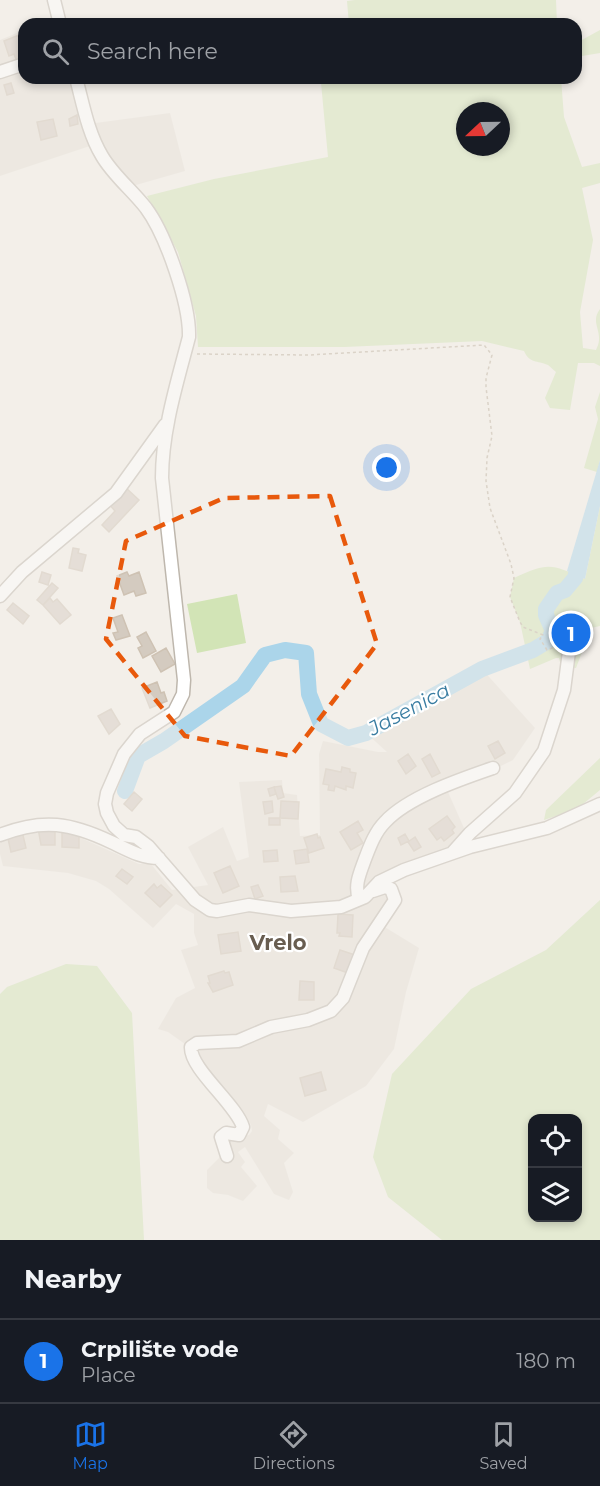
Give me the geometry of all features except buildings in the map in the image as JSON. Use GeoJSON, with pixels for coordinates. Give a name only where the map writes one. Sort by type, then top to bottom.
{"type":"FeatureCollection","features":[{"type":"Feature","properties":{"kind":"street"},"geometry":{"type":"LineString","coordinates":[[54,0],[58,18]]}},
{"type":"Feature","properties":{"kind":"street"},"geometry":{"type":"LineString","coordinates":[[0,72],[18,66]]}},
{"type":"Feature","properties":{"kind":"street"},"geometry":{"type":"LineString","coordinates":[[78,84],[99,151],[148,210],[158,227],[174,268],[189,323],[185,352],[162,456],[162,478],[184,680],[183,694],[174,712],[140,734],[131,743],[107,793],[105,804],[107,813],[114,826],[124,835],[136,837],[148,846],[195,900],[210,910],[217,911],[249,905],[291,910],[341,907],[385,887],[391,889],[394,900],[363,948],[343,998],[332,1011],[308,1020],[271,1027],[238,1041],[204,1042],[191,1047],[192,1054],[202,1070],[236,1113],[243,1127],[239,1135],[226,1133],[221,1137],[227,1156]]}},
{"type":"Feature","properties":{"kind":"street"},"geometry":{"type":"LineString","coordinates":[[0,596],[22,572],[116,493],[169,419]]}},
{"type":"Feature","properties":{"kind":"street"},"geometry":{"type":"LineString","coordinates":[[453,852],[470,833],[514,793],[544,751],[564,690],[570,644]]}},
{"type":"Feature","properties":{"kind":"street"},"geometry":{"type":"LineString","coordinates":[[364,896],[356,890],[359,874],[374,838],[385,822],[409,804],[449,784],[493,768]]}},
{"type":"Feature","properties":{"kind":"street"},"geometry":{"type":"LineString","coordinates":[[364,896],[378,882],[404,870],[453,852],[547,828],[600,804]]}},
{"type":"Feature","properties":{"kind":"street"},"geometry":{"type":"LineString","coordinates":[[0,835],[35,825],[68,826],[84,830],[142,857],[159,858]]}},
{"type":"Feature","properties":{"kind":"path"},"geometry":{"type":"LineString","coordinates":[[185,352],[309,355],[484,345],[492,355],[486,387],[492,436],[487,458],[486,481],[490,508],[514,578],[510,597],[523,627],[543,635],[540,639],[547,650],[555,647]]}},
{"type":"Feature","properties":{"kind":"highlighted area"},"geometry":{"type":"Polygon","coordinates":[[[330,496],[377,644],[291,756],[185,736],[106,639],[126,541],[224,498],[330,496]]]}},
{"type":"Feature","properties":{"kind":"shaded area"},"geometry":{"type":"Polygon","coordinates":[[[18,32],[18,84],[75,84],[88,124],[170,113],[185,171],[122,189],[103,170],[90,146],[0,176],[0,40],[18,32]]]}},
{"type":"Feature","properties":{"kind":"shaded area"},"geometry":{"type":"Polygon","coordinates":[[[482,669],[535,728],[513,760],[448,792],[468,837],[454,858],[395,878],[399,897],[383,926],[419,948],[406,992],[394,1049],[366,1086],[303,1122],[268,1104],[264,1116],[280,1130],[278,1139],[294,1153],[284,1163],[293,1192],[289,1200],[274,1194],[245,1147],[238,1152],[245,1162],[241,1167],[257,1186],[243,1201],[228,1195],[213,1193],[207,1188],[207,1170],[230,1147],[233,1137],[249,1135],[252,1131],[251,1125],[202,1060],[199,1051],[192,1049],[168,1032],[158,1029],[176,998],[195,988],[181,950],[198,945],[194,933],[194,914],[176,904],[153,928],[109,889],[96,881],[68,873],[3,866],[0,840],[19,834],[50,832],[72,834],[139,864],[151,864],[172,890],[208,885],[188,847],[223,827],[237,861],[249,857],[239,782],[282,780],[283,793],[297,795],[300,836],[320,835],[319,754],[323,741],[387,752],[366,733],[482,669]]]}},
{"type":"Feature","properties":{"kind":"green space"},"geometry":{"type":"Polygon","coordinates":[[[556,0],[557,18],[348,18],[347,1],[556,0]]]}},
{"type":"Feature","properties":{"kind":"green space"},"geometry":{"type":"Polygon","coordinates":[[[600,30],[600,53],[582,56],[582,40],[600,30]]]}},
{"type":"Feature","properties":{"kind":"green space"},"geometry":{"type":"Polygon","coordinates":[[[321,84],[561,84],[564,117],[582,167],[600,163],[600,183],[582,188],[593,240],[580,312],[583,348],[596,350],[599,336],[596,317],[600,309],[600,366],[594,363],[578,363],[570,410],[550,408],[545,398],[556,372],[549,366],[531,360],[524,351],[482,341],[344,347],[198,347],[196,316],[178,252],[147,196],[214,179],[328,157],[321,84]]]}},
{"type":"Feature","properties":{"kind":"green space"},"geometry":{"type":"Polygon","coordinates":[[[600,392],[600,460],[597,472],[584,468],[598,419],[595,407],[600,392]]]}},
{"type":"Feature","properties":{"kind":"green space"},"geometry":{"type":"Polygon","coordinates":[[[600,506],[600,626],[591,628],[576,668],[561,666],[559,658],[556,658],[530,669],[520,622],[510,597],[514,578],[535,569],[550,567],[585,579],[600,506]]]}},
{"type":"Feature","properties":{"kind":"green space"},"geometry":{"type":"Polygon","coordinates":[[[237,594],[246,643],[197,653],[187,604],[237,594]]]}},
{"type":"Feature","properties":{"kind":"green space"},"geometry":{"type":"Polygon","coordinates":[[[600,758],[600,790],[577,809],[544,820],[546,810],[600,758]]]}},
{"type":"Feature","properties":{"kind":"green space"},"geometry":{"type":"Polygon","coordinates":[[[600,900],[600,1240],[442,1240],[388,1197],[373,1157],[392,1074],[471,989],[546,950],[600,900]]]}},
{"type":"Feature","properties":{"kind":"green space"},"geometry":{"type":"Polygon","coordinates":[[[66,964],[97,966],[132,1013],[144,1240],[0,1240],[0,994],[7,987],[66,964]]]}},
{"type":"Feature","properties":{"kind":"water"},"geometry":{"type":"Polygon","coordinates":[[[600,460],[600,506],[585,579],[567,571],[600,460]]]}},
{"type":"Feature","properties":{"kind":"waterway","name":"Jasenica"},"geometry":{"type":"LineString","coordinates":[[125,791],[138,756],[164,741],[243,686],[265,655],[285,650],[306,653],[309,694],[321,724],[348,738],[366,733],[482,669],[533,650],[548,641],[553,631],[546,615],[546,609],[557,593],[565,590],[575,578],[582,553]]}},
{"type":"Feature","properties":{"kind":"place","name":"Crpilište vode"},"geometry":{"type":"Point","coordinates":[571,633]}},
{"type":"Feature","properties":{"kind":"district","name":"Vrelo"},"geometry":{"type":"Point","coordinates":[278,943]}}]}
